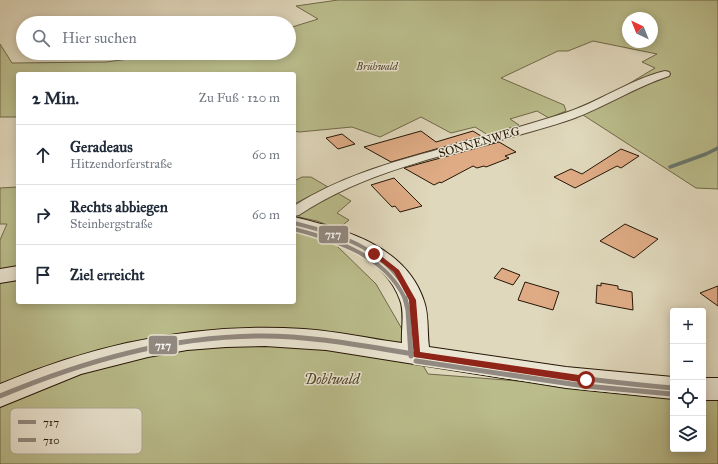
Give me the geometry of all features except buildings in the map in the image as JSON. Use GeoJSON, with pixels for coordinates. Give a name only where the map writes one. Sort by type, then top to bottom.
{"type":"FeatureCollection","features":[{"type":"Feature","properties":{"kind":"main road"},"geometry":{"type":"LineString","coordinates":[[296,223],[320,229],[351,240],[374,254],[396,271],[413,300],[417,355]]}},
{"type":"Feature","properties":{"kind":"main road"},"geometry":{"type":"LineString","coordinates":[[0,276],[16,273]]}},
{"type":"Feature","properties":{"kind":"main road"},"geometry":{"type":"LineString","coordinates":[[0,396],[41,378],[106,356],[143,348],[201,339],[234,337],[305,338],[586,380],[670,388]]}},
{"type":"Feature","properties":{"kind":"main road"},"geometry":{"type":"LineString","coordinates":[[706,389],[718,389]]}},
{"type":"Feature","properties":{"kind":"street","name":"SONNENWEG"},"geometry":{"type":"LineString","coordinates":[[296,210],[305,203],[337,187],[377,171],[568,116],[644,80],[665,74]]}},
{"type":"Feature","properties":{"kind":"green space","name":"Brühwald"},"geometry":{"type":"Polygon","coordinates":[[[338,0],[718,0],[718,189],[696,188],[580,113],[655,68],[642,62],[657,54],[627,48],[658,48],[658,12],[622,12],[622,47],[593,41],[568,51],[558,51],[501,78],[564,105],[566,111],[549,118],[537,111],[510,119],[519,125],[488,135],[475,127],[451,133],[421,117],[380,137],[352,127],[296,131],[296,72],[16,72],[16,117],[0,117],[0,44],[12,63],[106,62],[121,60],[296,60],[296,26],[318,19],[296,6],[338,0]]]}},
{"type":"Feature","properties":{"kind":"green space"},"geometry":{"type":"Polygon","coordinates":[[[302,177],[311,177],[328,187],[296,203],[296,180],[302,177]]]}},
{"type":"Feature","properties":{"kind":"green space"},"geometry":{"type":"Polygon","coordinates":[[[16,187],[16,269],[0,272],[0,240],[7,224],[0,224],[0,188],[16,187]]]}},
{"type":"Feature","properties":{"kind":"green space"},"geometry":{"type":"Polygon","coordinates":[[[334,191],[351,201],[337,213],[349,220],[338,229],[317,221],[299,217],[297,213],[334,191]]]}},
{"type":"Feature","properties":{"kind":"green space","name":"Doblwald"},"geometry":{"type":"Polygon","coordinates":[[[296,228],[315,232],[336,245],[376,284],[428,374],[670,393],[670,452],[706,452],[706,395],[718,396],[718,464],[0,464],[0,278],[16,275],[16,304],[296,304],[296,228]]]}},
{"type":"Feature","properties":{"kind":"waterway"},"geometry":{"type":"LineString","coordinates":[[670,167],[718,148]]}},
{"type":"Feature","properties":{"kind":"transit line","name":"717"},"geometry":{"type":"LineString","coordinates":[[296,223],[329,233],[364,248],[379,257],[392,269],[404,283],[412,300],[417,355]]}},
{"type":"Feature","properties":{"kind":"transit line","name":"710"},"geometry":{"type":"LineString","coordinates":[[296,230],[344,245],[361,253],[390,275],[400,288],[407,304],[411,356]]}},
{"type":"Feature","properties":{"kind":"transit line","name":"717"},"geometry":{"type":"LineString","coordinates":[[0,396],[64,371],[128,352],[194,340],[263,336],[315,339],[536,373],[670,388]]}},
{"type":"Feature","properties":{"kind":"transit line","name":"710"},"geometry":{"type":"LineString","coordinates":[[416,361],[585,386],[670,394]]}},
{"type":"Feature","properties":{"kind":"route"},"geometry":{"type":"LineString","coordinates":[[374,254],[396,271],[413,300],[417,355],[586,380]]}}]}
